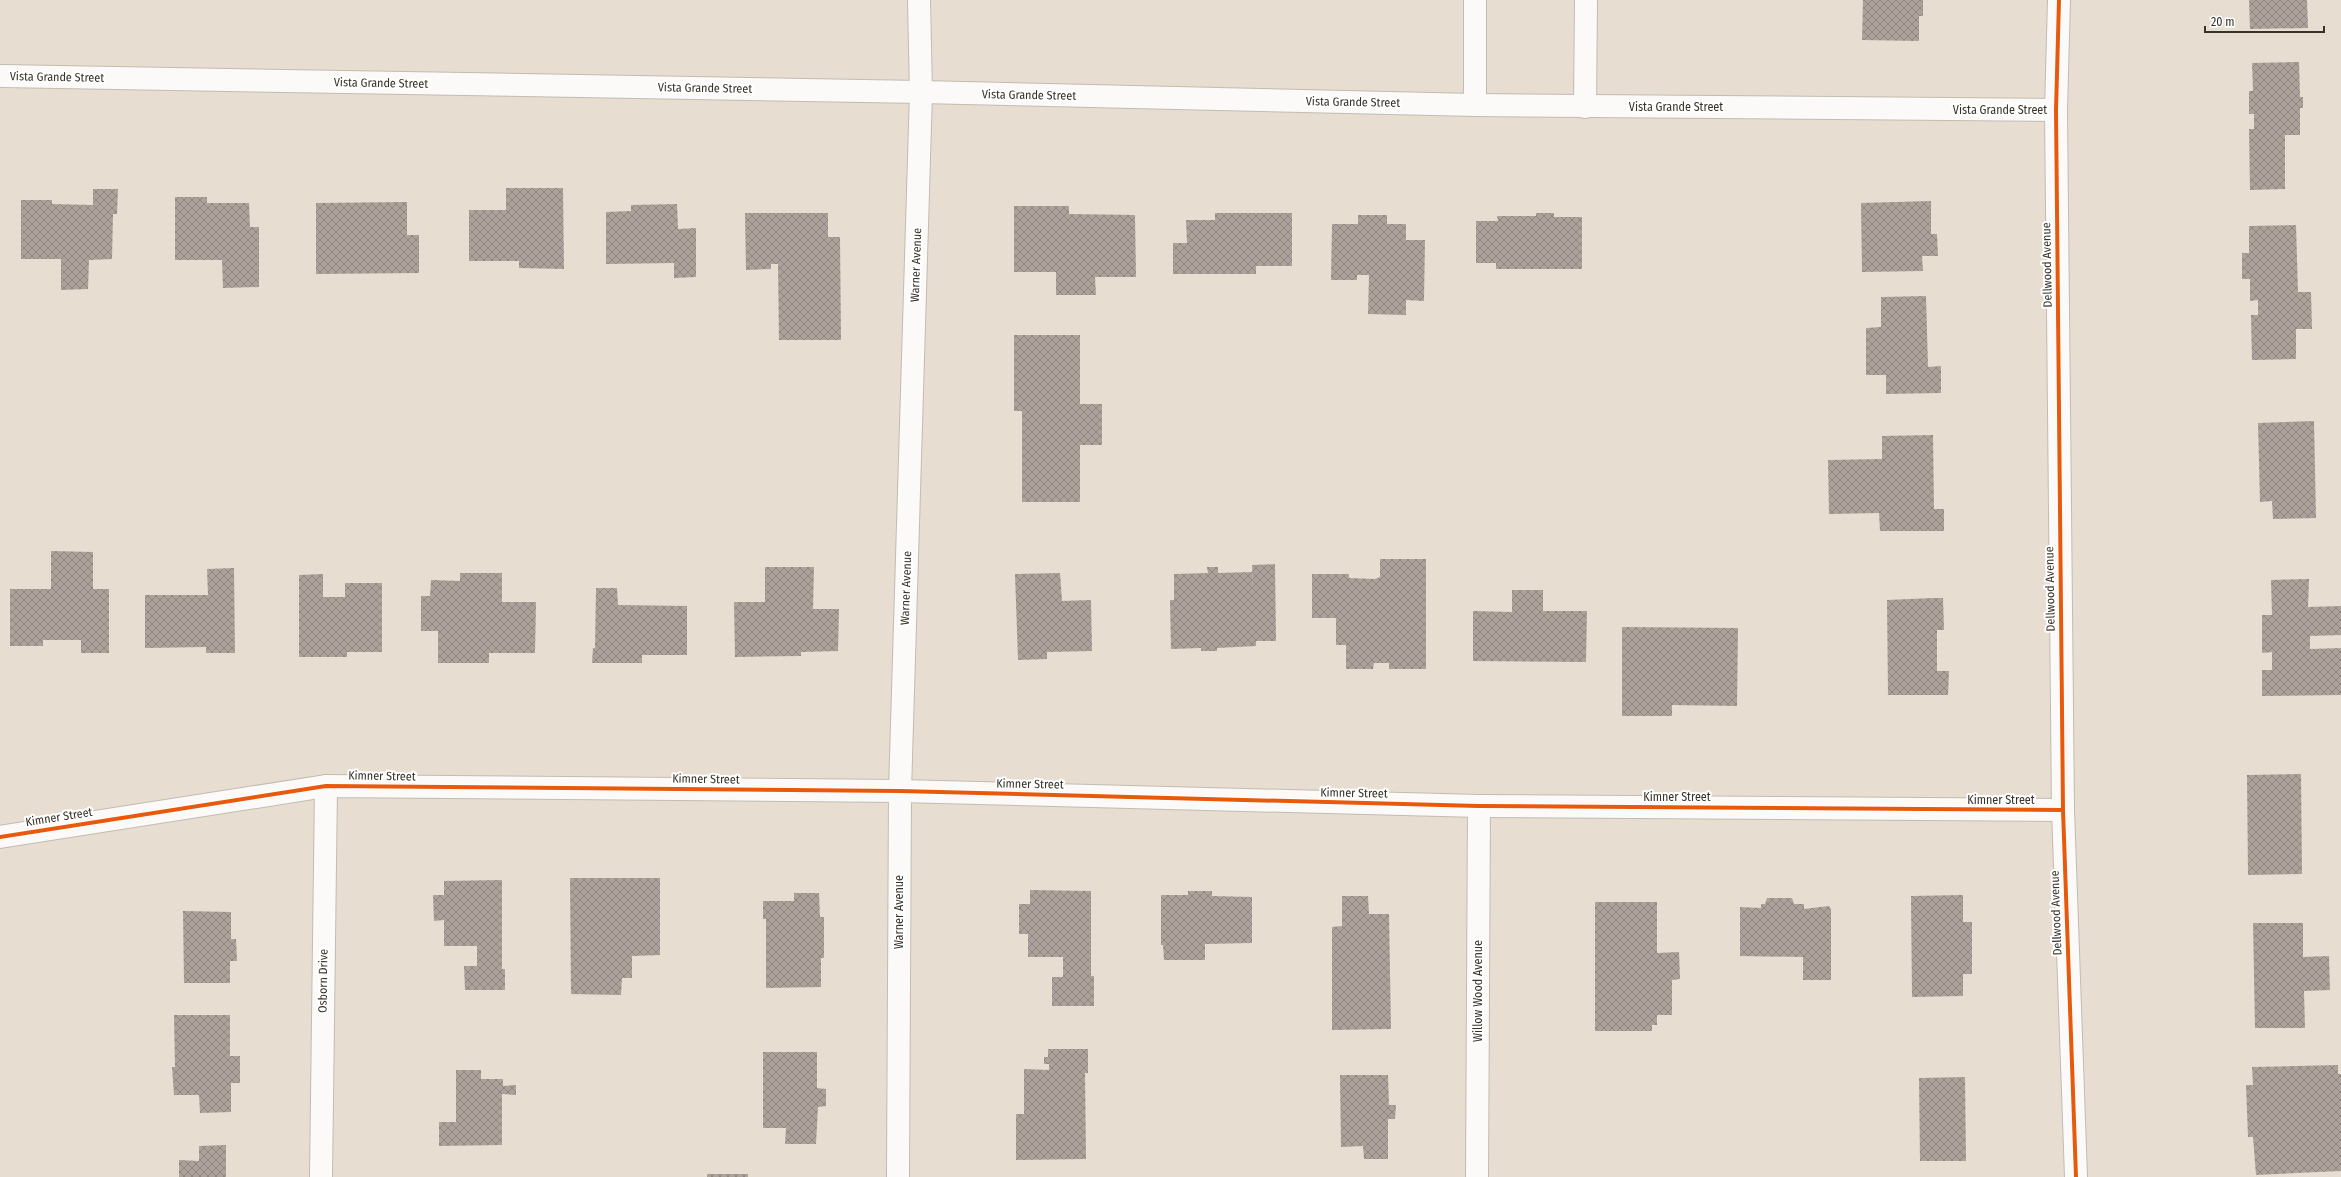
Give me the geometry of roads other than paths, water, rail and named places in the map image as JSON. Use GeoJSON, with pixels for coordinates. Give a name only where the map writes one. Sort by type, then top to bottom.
{"type":"FeatureCollection","features":[{"type":"Feature","properties":{"kind":"street","name":"Warner Avenue"},"geometry":{"type":"LineString","coordinates":[[898,1177],[900,791],[921,92],[920,0]]}},
{"type":"Feature","properties":{"kind":"street"},"geometry":{"type":"LineString","coordinates":[[1475,0],[1475,106]]}},
{"type":"Feature","properties":{"kind":"street"},"geometry":{"type":"LineString","coordinates":[[1585,107],[1586,0]]}},
{"type":"Feature","properties":{"kind":"street","name":"Dellwood Avenue"},"geometry":{"type":"LineString","coordinates":[[2059,0],[2056,110],[2063,810],[2076,1177]]}},
{"type":"Feature","properties":{"kind":"street","name":"Vista Grande Street"},"geometry":{"type":"LineString","coordinates":[[2,76],[921,92],[1475,106],[2056,110]]}},
{"type":"Feature","properties":{"kind":"street","name":"Kimner Street"},"geometry":{"type":"LineString","coordinates":[[0,837],[326,786],[900,791],[1479,806],[2063,810]]}},
{"type":"Feature","properties":{"kind":"street","name":"Osborn Drive"},"geometry":{"type":"LineString","coordinates":[[321,1177],[326,786]]}},
{"type":"Feature","properties":{"kind":"street","name":"Willow Wood Avenue"},"geometry":{"type":"LineString","coordinates":[[1477,1177],[1479,806]]}}]}
